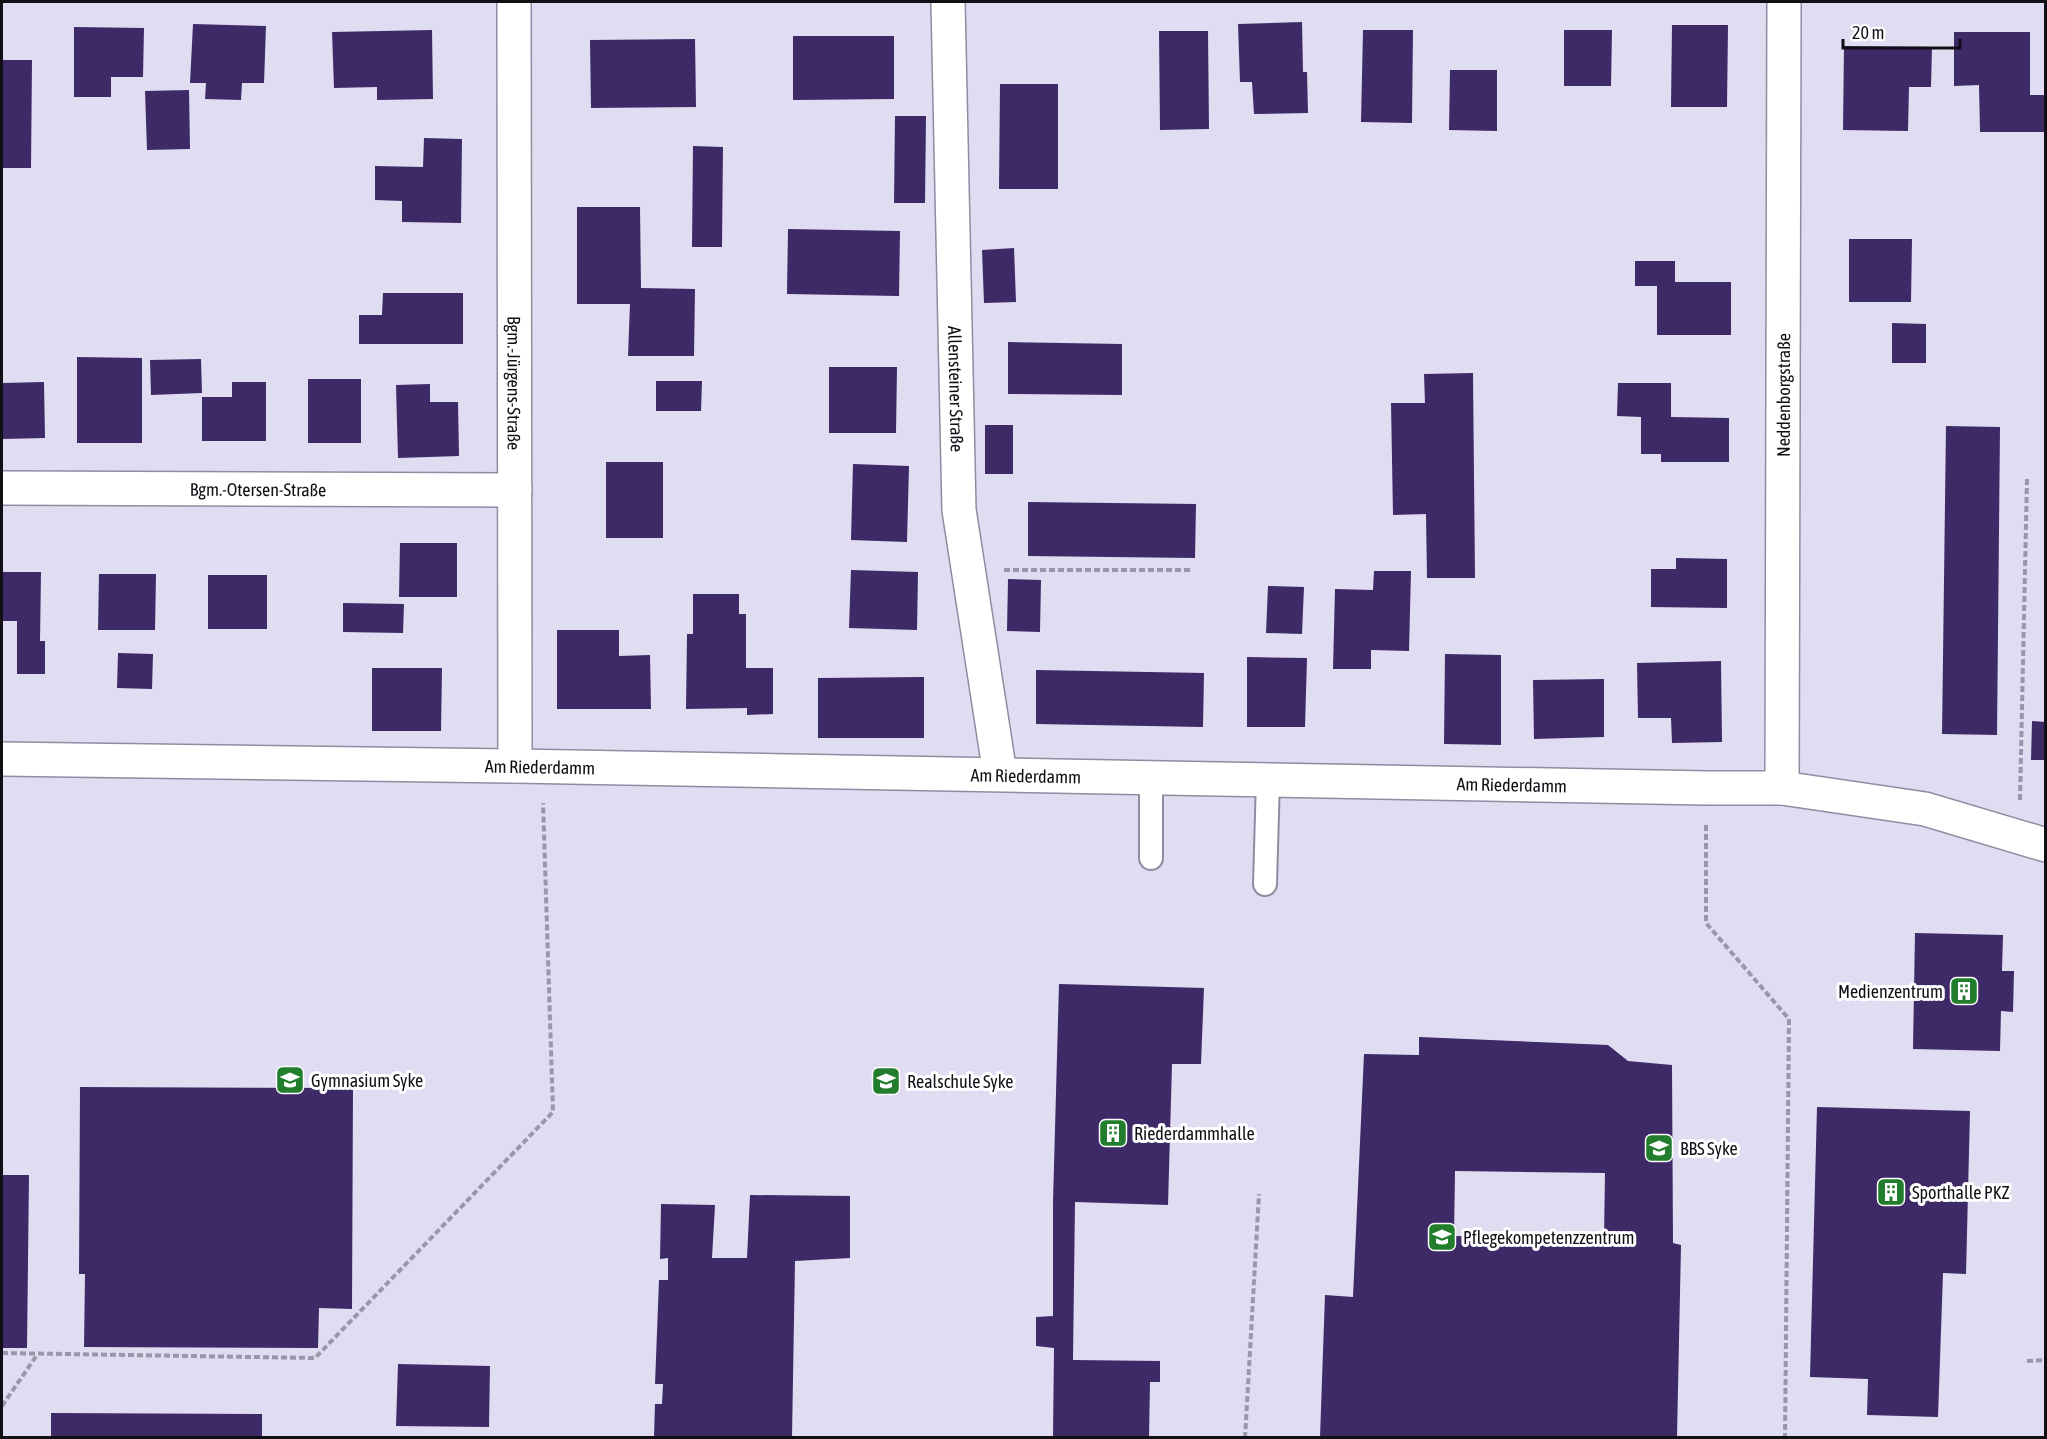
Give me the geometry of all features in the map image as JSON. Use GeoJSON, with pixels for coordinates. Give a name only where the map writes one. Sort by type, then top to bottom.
{"type":"FeatureCollection","features":[{"type":"Feature","properties":{"kind":"street","name":"Bgm.-Jürgens-Straße"},"geometry":{"type":"LineString","coordinates":[[514,2],[515,490],[528,766]]}},
{"type":"Feature","properties":{"kind":"street","name":"Allensteiner Straße"},"geometry":{"type":"LineString","coordinates":[[948,2],[959,510],[999,774]]}},
{"type":"Feature","properties":{"kind":"street","name":"Neddenborgstraße"},"geometry":{"type":"LineString","coordinates":[[1782,788],[1784,2]]}},
{"type":"Feature","properties":{"kind":"street","name":"Bgm.-Otersen-Straße"},"geometry":{"type":"LineString","coordinates":[[2,488],[515,490]]}},
{"type":"Feature","properties":{"kind":"street","name":"Am Riederdamm"},"geometry":{"type":"LineString","coordinates":[[2,759],[1782,788],[1925,809],[2046,845]]}},
{"type":"Feature","properties":{"kind":"lane"},"geometry":{"type":"LineString","coordinates":[[1151,777],[1151,858]]}},
{"type":"Feature","properties":{"kind":"lane"},"geometry":{"type":"LineString","coordinates":[[1265,884],[1268,779]]}},
{"type":"Feature","properties":{"kind":"path"},"geometry":{"type":"LineString","coordinates":[[2014,836],[2020,798],[2027,479]]}},
{"type":"Feature","properties":{"kind":"path"},"geometry":{"type":"LineString","coordinates":[[968,570],[1192,570]]}},
{"type":"Feature","properties":{"kind":"path"},"geometry":{"type":"LineString","coordinates":[[2,1353],[315,1358],[553,1112],[528,766]]}},
{"type":"Feature","properties":{"kind":"path"},"geometry":{"type":"LineString","coordinates":[[1707,788],[1706,923],[1789,1019],[1785,1437]]}},
{"type":"Feature","properties":{"kind":"path"},"geometry":{"type":"LineString","coordinates":[[1245,1437],[1259,1194]]}},
{"type":"Feature","properties":{"kind":"path"},"geometry":{"type":"LineString","coordinates":[[2,1406],[37,1354]]}},
{"type":"Feature","properties":{"kind":"path"},"geometry":{"type":"LineString","coordinates":[[2027,1361],[2046,1360]]}},
{"type":"Feature","properties":{"kind":"building"},"geometry":{"type":"Polygon","coordinates":[[[1302,22],[1303,72],[1307,72],[1308,113],[1254,114],[1252,82],[1240,82],[1238,24],[1302,22]]]}},
{"type":"Feature","properties":{"kind":"building"},"geometry":{"type":"Polygon","coordinates":[[[193,24],[266,26],[264,83],[242,83],[241,100],[205,99],[206,83],[190,83],[193,24]]]}},
{"type":"Feature","properties":{"kind":"building"},"geometry":{"type":"Polygon","coordinates":[[[1672,25],[1728,25],[1727,107],[1671,107],[1672,25]]]}},
{"type":"Feature","properties":{"kind":"building"},"geometry":{"type":"Polygon","coordinates":[[[74,27],[144,28],[143,77],[111,77],[111,97],[74,97],[74,27]]]}},
{"type":"Feature","properties":{"kind":"building"},"geometry":{"type":"Polygon","coordinates":[[[432,30],[433,99],[377,100],[377,87],[334,88],[332,32],[432,30]]]}},
{"type":"Feature","properties":{"kind":"building"},"geometry":{"type":"Polygon","coordinates":[[[1363,30],[1413,30],[1412,123],[1361,122],[1363,30]]]}},
{"type":"Feature","properties":{"kind":"building"},"geometry":{"type":"Polygon","coordinates":[[[1564,30],[1612,30],[1611,86],[1564,86],[1564,30]]]}},
{"type":"Feature","properties":{"kind":"building"},"geometry":{"type":"Polygon","coordinates":[[[1159,31],[1208,31],[1209,129],[1160,130],[1159,31]]]}},
{"type":"Feature","properties":{"kind":"building"},"geometry":{"type":"Polygon","coordinates":[[[1954,32],[2030,32],[2030,95],[2046,95],[2046,132],[1980,132],[1979,85],[1954,86],[1954,32]]]}},
{"type":"Feature","properties":{"kind":"building"},"geometry":{"type":"Polygon","coordinates":[[[793,36],[894,36],[894,99],[793,100],[793,36]]]}},
{"type":"Feature","properties":{"kind":"building"},"geometry":{"type":"Polygon","coordinates":[[[695,39],[696,107],[591,108],[590,40],[695,39]]]}},
{"type":"Feature","properties":{"kind":"building"},"geometry":{"type":"Polygon","coordinates":[[[1844,46],[1932,47],[1931,87],[1909,87],[1908,131],[1843,130],[1844,46]]]}},
{"type":"Feature","properties":{"kind":"building"},"geometry":{"type":"Polygon","coordinates":[[[2,60],[32,60],[31,168],[2,168],[2,60]]]}},
{"type":"Feature","properties":{"kind":"building"},"geometry":{"type":"Polygon","coordinates":[[[1450,70],[1497,70],[1497,131],[1449,130],[1450,70]]]}},
{"type":"Feature","properties":{"kind":"building"},"geometry":{"type":"Polygon","coordinates":[[[1000,84],[1058,84],[1058,189],[999,189],[1000,84]]]}},
{"type":"Feature","properties":{"kind":"building"},"geometry":{"type":"Polygon","coordinates":[[[189,90],[190,149],[147,150],[145,91],[189,90]]]}},
{"type":"Feature","properties":{"kind":"building"},"geometry":{"type":"Polygon","coordinates":[[[895,116],[926,116],[925,203],[894,203],[895,116]]]}},
{"type":"Feature","properties":{"kind":"building"},"geometry":{"type":"Polygon","coordinates":[[[424,138],[462,139],[461,223],[402,222],[402,201],[375,200],[375,166],[423,167],[424,138]]]}},
{"type":"Feature","properties":{"kind":"building"},"geometry":{"type":"Polygon","coordinates":[[[693,146],[723,147],[722,247],[692,247],[693,146]]]}},
{"type":"Feature","properties":{"kind":"building"},"geometry":{"type":"Polygon","coordinates":[[[577,207],[640,207],[641,288],[695,289],[694,356],[628,356],[630,304],[577,304],[577,207]]]}},
{"type":"Feature","properties":{"kind":"building"},"geometry":{"type":"Polygon","coordinates":[[[788,229],[900,231],[899,296],[787,294],[788,229]]]}},
{"type":"Feature","properties":{"kind":"building"},"geometry":{"type":"Polygon","coordinates":[[[1849,239],[1912,239],[1911,302],[1849,302],[1849,239]]]}},
{"type":"Feature","properties":{"kind":"building"},"geometry":{"type":"Polygon","coordinates":[[[1014,248],[1016,302],[984,303],[982,250],[1014,248]]]}},
{"type":"Feature","properties":{"kind":"building"},"geometry":{"type":"Polygon","coordinates":[[[1635,261],[1675,261],[1675,282],[1731,282],[1731,335],[1657,335],[1657,286],[1635,286],[1635,261]]]}},
{"type":"Feature","properties":{"kind":"building"},"geometry":{"type":"Polygon","coordinates":[[[383,293],[463,293],[463,344],[359,344],[359,315],[382,315],[383,293]]]}},
{"type":"Feature","properties":{"kind":"building"},"geometry":{"type":"Polygon","coordinates":[[[1892,323],[1926,324],[1926,363],[1892,363],[1892,323]]]}},
{"type":"Feature","properties":{"kind":"building"},"geometry":{"type":"Polygon","coordinates":[[[1008,342],[1122,344],[1122,395],[1008,394],[1008,342]]]}},
{"type":"Feature","properties":{"kind":"building"},"geometry":{"type":"Polygon","coordinates":[[[77,357],[142,358],[142,443],[77,443],[77,357]]]}},
{"type":"Feature","properties":{"kind":"building"},"geometry":{"type":"Polygon","coordinates":[[[201,359],[202,393],[151,395],[150,360],[201,359]]]}},
{"type":"Feature","properties":{"kind":"building"},"geometry":{"type":"Polygon","coordinates":[[[829,367],[897,367],[896,433],[829,433],[829,367]]]}},
{"type":"Feature","properties":{"kind":"building"},"geometry":{"type":"Polygon","coordinates":[[[1473,373],[1475,578],[1427,578],[1426,514],[1393,515],[1391,403],[1425,403],[1424,374],[1473,373]]]}},
{"type":"Feature","properties":{"kind":"building"},"geometry":{"type":"Polygon","coordinates":[[[308,379],[361,379],[361,443],[308,443],[308,379]]]}},
{"type":"Feature","properties":{"kind":"building"},"geometry":{"type":"Polygon","coordinates":[[[656,381],[702,381],[701,411],[656,411],[656,381]]]}},
{"type":"Feature","properties":{"kind":"building"},"geometry":{"type":"Polygon","coordinates":[[[44,382],[45,438],[2,439],[2,383],[44,382]]]}},
{"type":"Feature","properties":{"kind":"building"},"geometry":{"type":"Polygon","coordinates":[[[232,382],[266,382],[266,441],[202,441],[202,397],[232,397],[232,382]]]}},
{"type":"Feature","properties":{"kind":"building"},"geometry":{"type":"Polygon","coordinates":[[[1618,383],[1671,383],[1671,417],[1729,418],[1729,462],[1661,462],[1661,454],[1641,454],[1641,417],[1617,416],[1618,383]]]}},
{"type":"Feature","properties":{"kind":"building"},"geometry":{"type":"Polygon","coordinates":[[[430,384],[430,402],[458,402],[459,456],[398,458],[396,385],[430,384]]]}},
{"type":"Feature","properties":{"kind":"building"},"geometry":{"type":"Polygon","coordinates":[[[985,425],[1013,425],[1013,474],[985,474],[985,425]]]}},
{"type":"Feature","properties":{"kind":"building"},"geometry":{"type":"Polygon","coordinates":[[[1946,426],[2000,427],[1997,735],[1942,734],[1946,426]]]}},
{"type":"Feature","properties":{"kind":"building"},"geometry":{"type":"Polygon","coordinates":[[[606,462],[663,462],[663,538],[606,538],[606,462]]]}},
{"type":"Feature","properties":{"kind":"building"},"geometry":{"type":"Polygon","coordinates":[[[853,464],[909,466],[907,542],[851,540],[853,464]]]}},
{"type":"Feature","properties":{"kind":"building"},"geometry":{"type":"Polygon","coordinates":[[[1028,502],[1196,504],[1195,558],[1028,556],[1028,502]]]}},
{"type":"Feature","properties":{"kind":"building"},"geometry":{"type":"Polygon","coordinates":[[[400,543],[457,543],[457,597],[399,597],[400,543]]]}},
{"type":"Feature","properties":{"kind":"building"},"geometry":{"type":"Polygon","coordinates":[[[1676,558],[1727,559],[1727,608],[1651,607],[1651,569],[1676,569],[1676,558]]]}},
{"type":"Feature","properties":{"kind":"building"},"geometry":{"type":"Polygon","coordinates":[[[851,570],[918,572],[917,630],[849,628],[851,570]]]}},
{"type":"Feature","properties":{"kind":"building"},"geometry":{"type":"Polygon","coordinates":[[[1374,571],[1411,571],[1409,651],[1371,650],[1371,669],[1333,669],[1335,589],[1373,590],[1374,571]]]}},
{"type":"Feature","properties":{"kind":"building"},"geometry":{"type":"Polygon","coordinates":[[[2,572],[41,572],[40,641],[45,641],[45,674],[17,674],[17,621],[2,621],[2,572]]]}},
{"type":"Feature","properties":{"kind":"building"},"geometry":{"type":"Polygon","coordinates":[[[99,574],[156,574],[155,630],[98,630],[99,574]]]}},
{"type":"Feature","properties":{"kind":"building"},"geometry":{"type":"Polygon","coordinates":[[[208,575],[267,575],[267,629],[208,629],[208,575]]]}},
{"type":"Feature","properties":{"kind":"building"},"geometry":{"type":"Polygon","coordinates":[[[1008,579],[1041,580],[1040,632],[1007,631],[1008,579]]]}},
{"type":"Feature","properties":{"kind":"building"},"geometry":{"type":"Polygon","coordinates":[[[1268,586],[1304,587],[1302,634],[1266,633],[1268,586]]]}},
{"type":"Feature","properties":{"kind":"building"},"geometry":{"type":"Polygon","coordinates":[[[693,594],[739,594],[739,614],[746,614],[746,668],[773,668],[773,714],[747,715],[747,708],[686,709],[687,634],[693,634],[693,594]]]}},
{"type":"Feature","properties":{"kind":"building"},"geometry":{"type":"Polygon","coordinates":[[[343,603],[404,604],[403,633],[343,632],[343,603]]]}},
{"type":"Feature","properties":{"kind":"building"},"geometry":{"type":"Polygon","coordinates":[[[557,630],[619,630],[619,656],[650,655],[651,709],[557,709],[557,630]]]}},
{"type":"Feature","properties":{"kind":"building"},"geometry":{"type":"Polygon","coordinates":[[[118,653],[153,654],[152,689],[117,688],[118,653]]]}},
{"type":"Feature","properties":{"kind":"building"},"geometry":{"type":"Polygon","coordinates":[[[1445,654],[1501,655],[1501,745],[1444,744],[1445,654]]]}},
{"type":"Feature","properties":{"kind":"building"},"geometry":{"type":"Polygon","coordinates":[[[1247,657],[1307,658],[1305,727],[1247,727],[1247,657]]]}},
{"type":"Feature","properties":{"kind":"building"},"geometry":{"type":"Polygon","coordinates":[[[1721,661],[1722,742],[1672,743],[1671,718],[1638,718],[1637,663],[1721,661]]]}},
{"type":"Feature","properties":{"kind":"building"},"geometry":{"type":"Polygon","coordinates":[[[372,668],[442,668],[441,731],[372,731],[372,668]]]}},
{"type":"Feature","properties":{"kind":"building"},"geometry":{"type":"Polygon","coordinates":[[[1036,670],[1204,673],[1203,727],[1036,724],[1036,670]]]}},
{"type":"Feature","properties":{"kind":"building"},"geometry":{"type":"Polygon","coordinates":[[[924,677],[924,738],[818,738],[818,678],[924,677]]]}},
{"type":"Feature","properties":{"kind":"building"},"geometry":{"type":"Polygon","coordinates":[[[1604,679],[1604,737],[1534,739],[1533,680],[1604,679]]]}},
{"type":"Feature","properties":{"kind":"building"},"geometry":{"type":"Polygon","coordinates":[[[2032,721],[2046,722],[2046,760],[2031,760],[2032,721]]]}},
{"type":"Feature","properties":{"kind":"building","name":"Medienzentrum"},"geometry":{"type":"Polygon","coordinates":[[[1915,933],[2003,935],[2002,971],[2014,971],[2013,1012],[2001,1011],[2000,1051],[1913,1049],[1915,933]]]}},
{"type":"Feature","properties":{"kind":"building","name":"Riederdammhalle"},"geometry":{"type":"Polygon","coordinates":[[[1059,984],[1204,988],[1201,1064],[1172,1064],[1168,1205],[1075,1202],[1073,1360],[1160,1361],[1160,1382],[1150,1382],[1149,1437],[1053,1437],[1054,1348],[1036,1346],[1036,1317],[1053,1316],[1053,1202],[1059,984]]]}},
{"type":"Feature","properties":{"kind":"building","name":"Pflegekompetenzzentrum"},"geometry":{"type":"Polygon","coordinates":[[[1419,1037],[1608,1045],[1628,1061],[1672,1065],[1673,1243],[1681,1245],[1677,1437],[1320,1437],[1325,1295],[1353,1297],[1364,1054],[1419,1055],[1419,1037]],[[1455,1171],[1454,1236],[1604,1238],[1605,1173],[1455,1171]]]}},
{"type":"Feature","properties":{"kind":"building"},"geometry":{"type":"Polygon","coordinates":[[[80,1087],[353,1088],[352,1309],[319,1308],[318,1348],[84,1347],[85,1274],[79,1274],[80,1087]]]}},
{"type":"Feature","properties":{"kind":"building","name":"Sporthalle PKZ"},"geometry":{"type":"Polygon","coordinates":[[[1817,1107],[1970,1111],[1966,1274],[1943,1273],[1938,1417],[1867,1415],[1868,1379],[1810,1377],[1817,1107]]]}},
{"type":"Feature","properties":{"kind":"building"},"geometry":{"type":"Polygon","coordinates":[[[2,1175],[29,1175],[27,1348],[2,1348],[2,1175]]]}},
{"type":"Feature","properties":{"kind":"building"},"geometry":{"type":"Polygon","coordinates":[[[750,1195],[850,1196],[850,1258],[795,1261],[792,1437],[654,1437],[655,1404],[662,1404],[663,1384],[655,1384],[659,1280],[668,1280],[668,1258],[660,1259],[661,1204],[715,1205],[712,1258],[747,1258],[750,1195]]]}},
{"type":"Feature","properties":{"kind":"building"},"geometry":{"type":"Polygon","coordinates":[[[398,1364],[490,1366],[489,1427],[396,1426],[398,1364]]]}},
{"type":"Feature","properties":{"kind":"building"},"geometry":{"type":"Polygon","coordinates":[[[51,1413],[262,1414],[262,1437],[51,1437],[51,1413]]]}},
{"type":"Feature","properties":{"kind":"place","name":"Medienzentrum"},"geometry":{"type":"Point","coordinates":[1964,991]}},
{"type":"Feature","properties":{"kind":"place","name":"Gymnasium Syke"},"geometry":{"type":"Point","coordinates":[290,1080]}},
{"type":"Feature","properties":{"kind":"place","name":"Realschule Syke"},"geometry":{"type":"Point","coordinates":[886,1081]}},
{"type":"Feature","properties":{"kind":"place","name":"Riederdammhalle"},"geometry":{"type":"Point","coordinates":[1113,1133]}},
{"type":"Feature","properties":{"kind":"place","name":"BBS Syke"},"geometry":{"type":"Point","coordinates":[1659,1148]}},
{"type":"Feature","properties":{"kind":"place","name":"Sporthalle PKZ"},"geometry":{"type":"Point","coordinates":[1891,1192]}},
{"type":"Feature","properties":{"kind":"place","name":"Pflegekompetenzzentrum"},"geometry":{"type":"Point","coordinates":[1442,1237]}}]}
